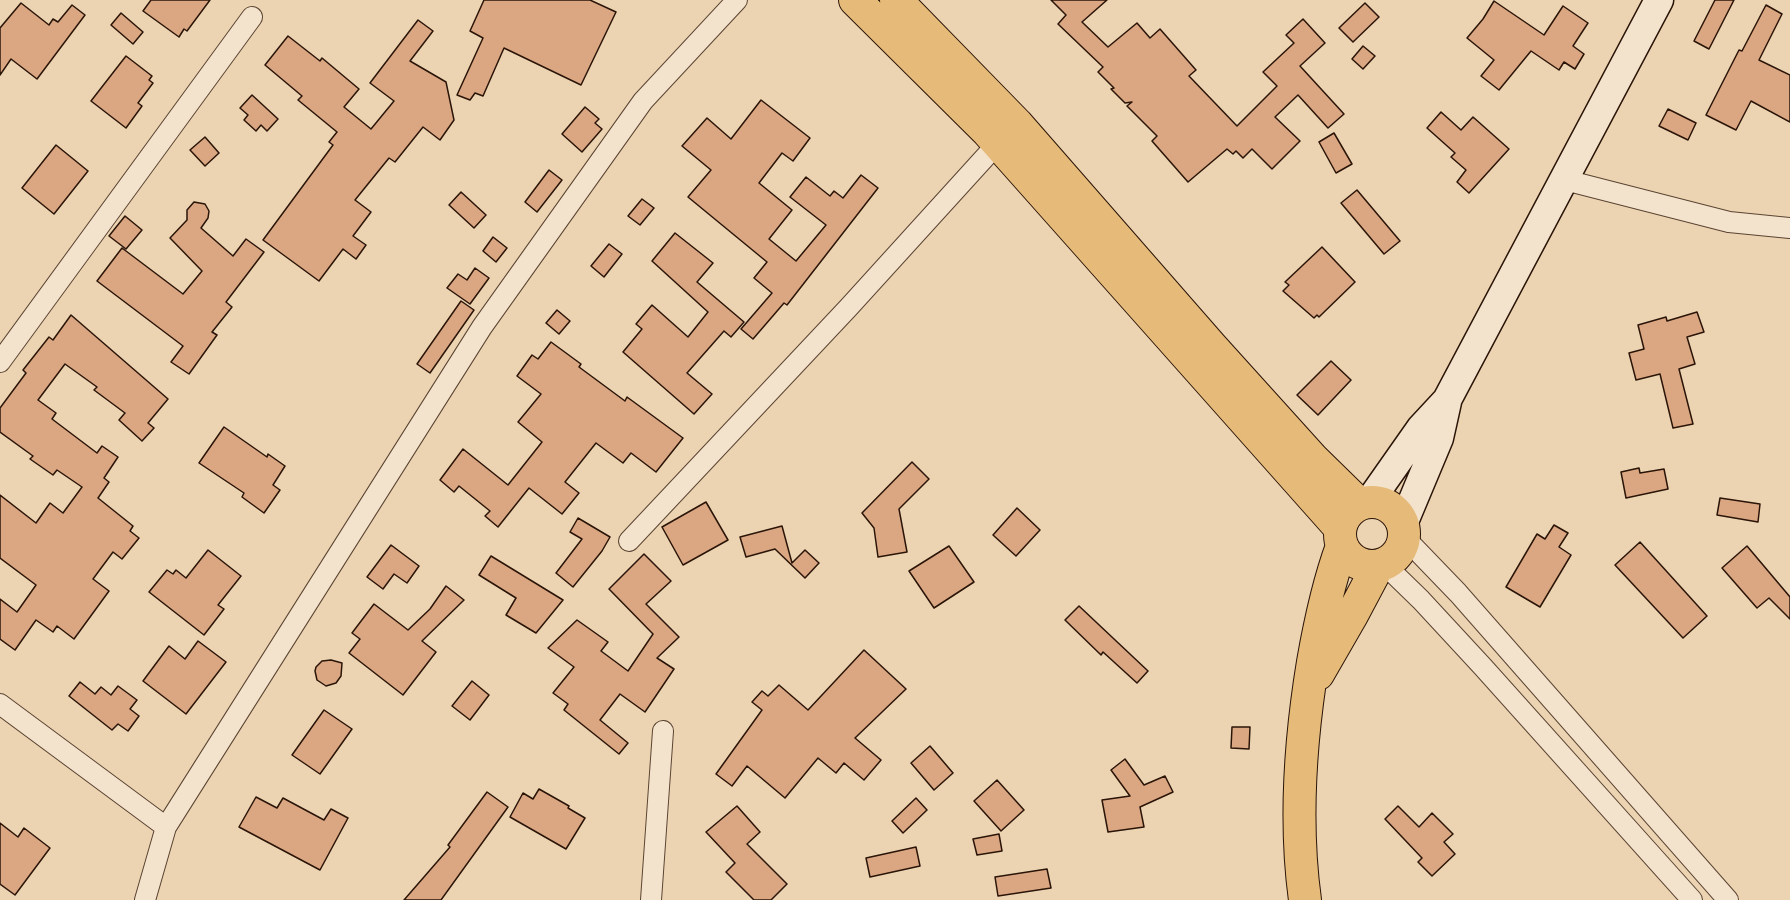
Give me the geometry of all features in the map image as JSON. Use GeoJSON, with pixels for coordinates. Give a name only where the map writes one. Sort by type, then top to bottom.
{"type":"FeatureCollection","features":[{"type":"Feature","properties":{"kind":"main road"},"geometry":{"type":"LineString","coordinates":[[855,0],[998,143],[1352,520]]}},
{"type":"Feature","properties":{"kind":"main road"},"geometry":{"type":"LineString","coordinates":[[896,0],[1017,124],[1313,459],[1352,520],[1348,555],[1356,562],[1367,566],[1381,565],[1396,557],[1439,438],[1447,400]]}},
{"type":"Feature","properties":{"kind":"main road"},"geometry":{"type":"LineString","coordinates":[[1305,900],[1299,812],[1300,762],[1308,690],[1325,599],[1352,520],[1420,428],[1447,400],[1659,0]]}},
{"type":"Feature","properties":{"kind":"main road"},"geometry":{"type":"LineString","coordinates":[[1352,520],[1386,505],[1394,510],[1404,531]]}},
{"type":"Feature","properties":{"kind":"main road"},"geometry":{"type":"LineString","coordinates":[[1308,690],[1381,565]]}},
{"type":"Feature","properties":{"kind":"street"},"geometry":{"type":"LineString","coordinates":[[145,900],[166,827],[482,327],[643,101],[737,0]]}},
{"type":"Feature","properties":{"kind":"street"},"geometry":{"type":"LineString","coordinates":[[0,362],[252,17]]}},
{"type":"Feature","properties":{"kind":"street"},"geometry":{"type":"LineString","coordinates":[[629,541],[849,308],[998,143]]}},
{"type":"Feature","properties":{"kind":"street"},"geometry":{"type":"LineString","coordinates":[[1565,180],[1729,222],[1790,228]]}},
{"type":"Feature","properties":{"kind":"street"},"geometry":{"type":"LineString","coordinates":[[1404,531],[1728,900]]}},
{"type":"Feature","properties":{"kind":"street"},"geometry":{"type":"LineString","coordinates":[[1381,565],[1421,600],[1692,900]]}},
{"type":"Feature","properties":{"kind":"street"},"geometry":{"type":"LineString","coordinates":[[0,705],[166,827]]}},
{"type":"Feature","properties":{"kind":"street"},"geometry":{"type":"LineString","coordinates":[[651,900],[663,731]]}},
{"type":"Feature","properties":{"kind":"building"},"geometry":{"type":"Polygon","coordinates":[[[151,0],[210,0],[187,31],[184,29],[179,37],[143,11],[151,0]]]}},
{"type":"Feature","properties":{"kind":"building"},"geometry":{"type":"Polygon","coordinates":[[[484,0],[590,0],[616,12],[581,85],[504,48],[483,96],[475,93],[470,100],[457,95],[483,38],[470,31],[484,0]]]}},
{"type":"Feature","properties":{"kind":"building"},"geometry":{"type":"Polygon","coordinates":[[[1051,0],[1107,0],[1082,22],[1108,47],[1137,23],[1150,38],[1160,29],[1196,70],[1189,76],[1237,126],[1277,86],[1263,72],[1294,43],[1286,35],[1303,19],[1325,43],[1300,66],[1344,114],[1328,128],[1298,95],[1275,117],[1300,141],[1272,169],[1252,149],[1243,158],[1236,151],[1233,154],[1227,149],[1188,182],[1152,141],[1157,136],[1127,106],[1132,102],[1125,103],[1111,89],[1114,88],[1098,72],[1103,67],[1058,24],[1066,15],[1051,0]]]}},
{"type":"Feature","properties":{"kind":"building"},"geometry":{"type":"Polygon","coordinates":[[[1715,0],[1734,0],[1709,49],[1694,41],[1715,0]]]}},
{"type":"Feature","properties":{"kind":"building"},"geometry":{"type":"Polygon","coordinates":[[[1494,1],[1544,35],[1563,6],[1588,23],[1573,46],[1584,54],[1575,69],[1564,62],[1559,70],[1531,51],[1499,90],[1481,76],[1494,60],[1467,38],[1494,1]]]}},
{"type":"Feature","properties":{"kind":"building"},"geometry":{"type":"Polygon","coordinates":[[[21,3],[49,25],[53,19],[58,22],[72,5],[85,15],[37,79],[11,59],[0,75],[0,28],[21,3]]]}},
{"type":"Feature","properties":{"kind":"building"},"geometry":{"type":"Polygon","coordinates":[[[1365,3],[1379,17],[1353,42],[1339,28],[1365,3]]]}},
{"type":"Feature","properties":{"kind":"building"},"geometry":{"type":"Polygon","coordinates":[[[1766,5],[1782,14],[1759,60],[1790,75],[1790,122],[1751,101],[1736,130],[1706,115],[1739,50],[1742,51],[1766,5]]]}},
{"type":"Feature","properties":{"kind":"building"},"geometry":{"type":"Polygon","coordinates":[[[121,13],[143,32],[133,44],[111,25],[121,13]]]}},
{"type":"Feature","properties":{"kind":"building"},"geometry":{"type":"Polygon","coordinates":[[[418,20],[433,31],[410,61],[446,82],[454,120],[440,140],[423,127],[395,162],[389,158],[355,200],[371,212],[353,236],[366,245],[356,259],[343,249],[319,281],[263,240],[333,145],[329,142],[337,132],[298,100],[302,96],[265,65],[288,36],[320,61],[322,58],[359,89],[344,107],[371,129],[394,101],[370,83],[418,20]]]}},
{"type":"Feature","properties":{"kind":"building"},"geometry":{"type":"Polygon","coordinates":[[[1363,46],[1375,56],[1363,69],[1352,59],[1363,46]]]}},
{"type":"Feature","properties":{"kind":"building"},"geometry":{"type":"Polygon","coordinates":[[[126,56],[152,76],[149,80],[153,83],[138,103],[142,106],[126,128],[91,101],[126,56]]]}},
{"type":"Feature","properties":{"kind":"building"},"geometry":{"type":"Polygon","coordinates":[[[252,95],[278,119],[267,131],[261,125],[256,131],[244,120],[248,115],[240,108],[252,95]]]}},
{"type":"Feature","properties":{"kind":"building"},"geometry":{"type":"Polygon","coordinates":[[[761,100],[810,138],[793,161],[782,153],[759,183],[792,210],[769,239],[796,261],[826,225],[790,197],[806,177],[830,196],[834,191],[843,198],[861,175],[878,188],[787,305],[784,303],[753,339],[741,329],[772,293],[754,278],[767,262],[688,197],[711,170],[682,146],[707,118],[731,139],[761,100]]]}},
{"type":"Feature","properties":{"kind":"building"},"geometry":{"type":"Polygon","coordinates":[[[585,107],[599,119],[595,123],[602,129],[582,152],[562,134],[585,107]]]}},
{"type":"Feature","properties":{"kind":"building"},"geometry":{"type":"Polygon","coordinates":[[[1668,109],[1696,123],[1688,140],[1659,126],[1668,109]]]}},
{"type":"Feature","properties":{"kind":"building"},"geometry":{"type":"Polygon","coordinates":[[[1441,112],[1461,130],[1473,117],[1509,149],[1469,193],[1457,182],[1466,170],[1451,157],[1455,153],[1427,128],[1441,112]]]}},
{"type":"Feature","properties":{"kind":"building"},"geometry":{"type":"Polygon","coordinates":[[[1334,133],[1352,164],[1336,173],[1319,142],[1334,133]]]}},
{"type":"Feature","properties":{"kind":"building"},"geometry":{"type":"Polygon","coordinates":[[[205,137],[219,153],[205,166],[190,150],[205,137]]]}},
{"type":"Feature","properties":{"kind":"building"},"geometry":{"type":"Polygon","coordinates":[[[56,145],[88,171],[54,214],[22,188],[56,145]]]}},
{"type":"Feature","properties":{"kind":"building"},"geometry":{"type":"Polygon","coordinates":[[[549,170],[562,180],[537,212],[525,202],[549,170]]]}},
{"type":"Feature","properties":{"kind":"building"},"geometry":{"type":"Polygon","coordinates":[[[1357,190],[1400,241],[1384,254],[1341,203],[1357,190]]]}},
{"type":"Feature","properties":{"kind":"building"},"geometry":{"type":"Polygon","coordinates":[[[461,192],[486,215],[474,228],[449,205],[461,192]]]}},
{"type":"Feature","properties":{"kind":"building"},"geometry":{"type":"Polygon","coordinates":[[[642,199],[654,208],[640,225],[628,216],[642,199]]]}},
{"type":"Feature","properties":{"kind":"building"},"geometry":{"type":"Polygon","coordinates":[[[194,202],[205,204],[209,211],[208,218],[201,228],[233,256],[246,239],[264,252],[226,302],[232,307],[212,332],[217,335],[189,374],[171,362],[183,346],[97,281],[122,248],[183,294],[202,271],[170,238],[187,220],[187,210],[194,202]]]}},
{"type":"Feature","properties":{"kind":"building"},"geometry":{"type":"Polygon","coordinates":[[[125,216],[142,230],[126,249],[109,236],[125,216]]]}},
{"type":"Feature","properties":{"kind":"building"},"geometry":{"type":"Polygon","coordinates":[[[675,233],[713,263],[697,282],[744,322],[731,337],[724,331],[687,373],[712,394],[694,414],[623,352],[642,329],[636,324],[652,305],[688,337],[708,312],[652,261],[675,233]]]}},
{"type":"Feature","properties":{"kind":"building"},"geometry":{"type":"Polygon","coordinates":[[[493,237],[507,248],[496,262],[483,251],[493,237]]]}},
{"type":"Feature","properties":{"kind":"building"},"geometry":{"type":"Polygon","coordinates":[[[609,244],[622,254],[604,277],[591,266],[609,244]]]}},
{"type":"Feature","properties":{"kind":"building"},"geometry":{"type":"Polygon","coordinates":[[[1322,247],[1355,282],[1319,317],[1317,315],[1314,318],[1283,291],[1289,285],[1285,282],[1322,247]]]}},
{"type":"Feature","properties":{"kind":"building"},"geometry":{"type":"Polygon","coordinates":[[[475,268],[489,278],[470,304],[447,288],[458,274],[467,280],[475,268]]]}},
{"type":"Feature","properties":{"kind":"building"},"geometry":{"type":"Polygon","coordinates":[[[461,301],[474,310],[430,373],[417,364],[461,301]]]}},
{"type":"Feature","properties":{"kind":"building"},"geometry":{"type":"Polygon","coordinates":[[[557,310],[570,321],[559,334],[546,323],[557,310]]]}},
{"type":"Feature","properties":{"kind":"building"},"geometry":{"type":"Polygon","coordinates":[[[1697,312],[1704,332],[1687,337],[1695,364],[1679,369],[1693,424],[1673,428],[1660,374],[1636,380],[1629,353],[1644,349],[1638,325],[1666,317],[1667,321],[1697,312]]]}},
{"type":"Feature","properties":{"kind":"building"},"geometry":{"type":"Polygon","coordinates":[[[71,315],[168,399],[148,423],[154,428],[142,441],[119,420],[125,413],[94,390],[97,387],[65,364],[38,400],[56,413],[52,419],[97,453],[102,446],[118,457],[104,478],[109,482],[98,498],[133,526],[130,531],[139,538],[122,559],[113,552],[93,579],[109,591],[74,639],[57,626],[53,632],[36,620],[15,650],[0,639],[0,599],[17,612],[36,585],[0,558],[0,495],[36,523],[50,503],[63,513],[82,487],[57,470],[53,475],[30,459],[33,456],[0,432],[0,408],[26,373],[23,370],[49,337],[53,340],[71,315]]]}},
{"type":"Feature","properties":{"kind":"building"},"geometry":{"type":"Polygon","coordinates":[[[551,342],[581,364],[579,367],[625,401],[627,397],[683,438],[656,472],[631,453],[623,463],[596,443],[565,482],[579,493],[562,514],[529,488],[498,527],[485,516],[490,511],[459,486],[454,492],[440,480],[463,449],[508,485],[542,442],[518,422],[541,394],[517,376],[532,355],[538,359],[551,342]]]}},
{"type":"Feature","properties":{"kind":"building"},"geometry":{"type":"Polygon","coordinates":[[[1331,361],[1351,380],[1318,415],[1297,395],[1331,361]]]}},
{"type":"Feature","properties":{"kind":"building"},"geometry":{"type":"Polygon","coordinates":[[[224,427],[267,457],[268,454],[285,466],[273,485],[280,490],[264,513],[242,497],[244,493],[199,463],[224,427]]]}},
{"type":"Feature","properties":{"kind":"building"},"geometry":{"type":"Polygon","coordinates":[[[912,462],[929,479],[899,509],[907,552],[878,557],[874,528],[862,513],[912,462]]]}},
{"type":"Feature","properties":{"kind":"building"},"geometry":{"type":"Polygon","coordinates":[[[1639,468],[1640,473],[1664,469],[1668,489],[1626,498],[1621,472],[1639,468]]]}},
{"type":"Feature","properties":{"kind":"building"},"geometry":{"type":"Polygon","coordinates":[[[1720,498],[1760,504],[1758,522],[1717,515],[1720,498]]]}},
{"type":"Feature","properties":{"kind":"building"},"geometry":{"type":"Polygon","coordinates":[[[706,502],[728,540],[683,565],[662,527],[706,502]]]}},
{"type":"Feature","properties":{"kind":"building"},"geometry":{"type":"Polygon","coordinates":[[[1017,508],[1040,530],[1016,556],[993,535],[1017,508]]]}},
{"type":"Feature","properties":{"kind":"building"},"geometry":{"type":"Polygon","coordinates":[[[578,518],[610,537],[602,551],[573,587],[556,573],[582,539],[570,532],[578,518]]]}},
{"type":"Feature","properties":{"kind":"building"},"geometry":{"type":"Polygon","coordinates":[[[1554,525],[1568,533],[1559,547],[1571,555],[1540,607],[1506,587],[1537,534],[1545,539],[1554,525]]]}},
{"type":"Feature","properties":{"kind":"building"},"geometry":{"type":"Polygon","coordinates":[[[782,526],[792,563],[805,550],[819,563],[805,578],[775,549],[746,557],[740,537],[782,526]]]}},
{"type":"Feature","properties":{"kind":"building"},"geometry":{"type":"Polygon","coordinates":[[[1640,542],[1707,616],[1683,638],[1615,565],[1640,542]]]}},
{"type":"Feature","properties":{"kind":"building"},"geometry":{"type":"Polygon","coordinates":[[[391,545],[419,566],[407,583],[394,574],[383,589],[367,577],[391,545]]]}},
{"type":"Feature","properties":{"kind":"building"},"geometry":{"type":"Polygon","coordinates":[[[949,546],[974,582],[934,608],[909,571],[949,546]]]}},
{"type":"Feature","properties":{"kind":"building"},"geometry":{"type":"Polygon","coordinates":[[[1747,546],[1790,597],[1790,619],[1769,598],[1757,608],[1722,568],[1747,546]]]}},
{"type":"Feature","properties":{"kind":"building"},"geometry":{"type":"Polygon","coordinates":[[[208,550],[241,576],[218,605],[224,609],[204,635],[149,592],[167,570],[173,574],[176,570],[186,578],[208,550]]]}},
{"type":"Feature","properties":{"kind":"building"},"geometry":{"type":"Polygon","coordinates":[[[644,554],[671,581],[646,604],[679,637],[657,658],[674,669],[645,712],[620,694],[600,720],[628,743],[619,754],[564,710],[568,704],[553,693],[574,667],[548,648],[577,620],[608,642],[601,651],[628,671],[653,634],[609,589],[644,554]]]}},
{"type":"Feature","properties":{"kind":"building"},"geometry":{"type":"Polygon","coordinates":[[[491,556],[563,600],[536,633],[506,615],[516,598],[479,575],[491,556]]]}},
{"type":"Feature","properties":{"kind":"building"},"geometry":{"type":"Polygon","coordinates":[[[446,586],[464,600],[422,641],[436,652],[403,695],[349,653],[360,639],[352,633],[374,604],[408,630],[430,609],[446,586]]]}},
{"type":"Feature","properties":{"kind":"building"},"geometry":{"type":"Polygon","coordinates":[[[1079,606],[1148,671],[1137,683],[1103,652],[1101,655],[1065,620],[1079,606]]]}},
{"type":"Feature","properties":{"kind":"building"},"geometry":{"type":"Polygon","coordinates":[[[198,641],[226,662],[186,714],[143,681],[169,646],[185,659],[198,641]]]}},
{"type":"Feature","properties":{"kind":"building"},"geometry":{"type":"Polygon","coordinates":[[[864,650],[906,689],[855,738],[881,760],[864,780],[844,763],[836,773],[818,758],[785,798],[747,766],[732,786],[716,774],[762,710],[752,702],[762,691],[768,696],[779,685],[808,710],[864,650]]]}},
{"type":"Feature","properties":{"kind":"building"},"geometry":{"type":"Polygon","coordinates":[[[331,660],[342,663],[341,676],[336,683],[326,686],[317,680],[315,671],[322,661],[331,660]]]}},
{"type":"Feature","properties":{"kind":"building"},"geometry":{"type":"Polygon","coordinates":[[[472,681],[489,695],[470,720],[452,706],[472,681]]]}},
{"type":"Feature","properties":{"kind":"building"},"geometry":{"type":"Polygon","coordinates":[[[80,682],[95,694],[101,687],[111,695],[118,686],[137,700],[130,709],[139,716],[128,731],[118,724],[112,730],[69,696],[80,682]]]}},
{"type":"Feature","properties":{"kind":"building"},"geometry":{"type":"Polygon","coordinates":[[[324,710],[352,729],[320,774],[292,755],[324,710]]]}},
{"type":"Feature","properties":{"kind":"building"},"geometry":{"type":"Polygon","coordinates":[[[1232,727],[1250,727],[1249,749],[1231,748],[1232,727]]]}},
{"type":"Feature","properties":{"kind":"building"},"geometry":{"type":"Polygon","coordinates":[[[930,746],[953,773],[934,790],[911,763],[930,746]]]}},
{"type":"Feature","properties":{"kind":"building"},"geometry":{"type":"Polygon","coordinates":[[[1125,759],[1144,785],[1165,776],[1173,792],[1140,807],[1144,827],[1108,832],[1102,800],[1130,796],[1111,770],[1125,759]]]}},
{"type":"Feature","properties":{"kind":"building"},"geometry":{"type":"Polygon","coordinates":[[[997,780],[1024,810],[1001,831],[974,801],[997,780]]]}},
{"type":"Feature","properties":{"kind":"building"},"geometry":{"type":"Polygon","coordinates":[[[539,789],[585,818],[566,849],[510,817],[523,793],[533,799],[539,789]]]}},
{"type":"Feature","properties":{"kind":"building"},"geometry":{"type":"Polygon","coordinates":[[[487,792],[508,807],[441,900],[404,900],[450,847],[448,845],[487,792]]]}},
{"type":"Feature","properties":{"kind":"building"},"geometry":{"type":"Polygon","coordinates":[[[256,797],[277,808],[283,798],[324,820],[331,809],[348,818],[320,870],[239,827],[256,797]]]}},
{"type":"Feature","properties":{"kind":"building"},"geometry":{"type":"Polygon","coordinates":[[[916,798],[927,810],[903,833],[892,821],[916,798]]]}},
{"type":"Feature","properties":{"kind":"building"},"geometry":{"type":"Polygon","coordinates":[[[737,806],[760,832],[747,844],[787,884],[771,900],[754,900],[726,872],[735,863],[706,832],[737,806]]]}},
{"type":"Feature","properties":{"kind":"building"},"geometry":{"type":"Polygon","coordinates":[[[1398,806],[1419,827],[1432,813],[1453,834],[1444,842],[1455,854],[1432,876],[1418,862],[1422,858],[1385,819],[1398,806]]]}},
{"type":"Feature","properties":{"kind":"building"},"geometry":{"type":"Polygon","coordinates":[[[0,823],[18,837],[24,828],[50,848],[15,895],[0,884],[0,823]]]}},
{"type":"Feature","properties":{"kind":"building"},"geometry":{"type":"Polygon","coordinates":[[[999,834],[1002,851],[977,855],[973,839],[999,834]]]}},
{"type":"Feature","properties":{"kind":"building"},"geometry":{"type":"Polygon","coordinates":[[[916,847],[920,866],[870,877],[866,858],[916,847]]]}},
{"type":"Feature","properties":{"kind":"building"},"geometry":{"type":"Polygon","coordinates":[[[1047,869],[1051,888],[998,896],[995,877],[1047,869]]]}}]}
